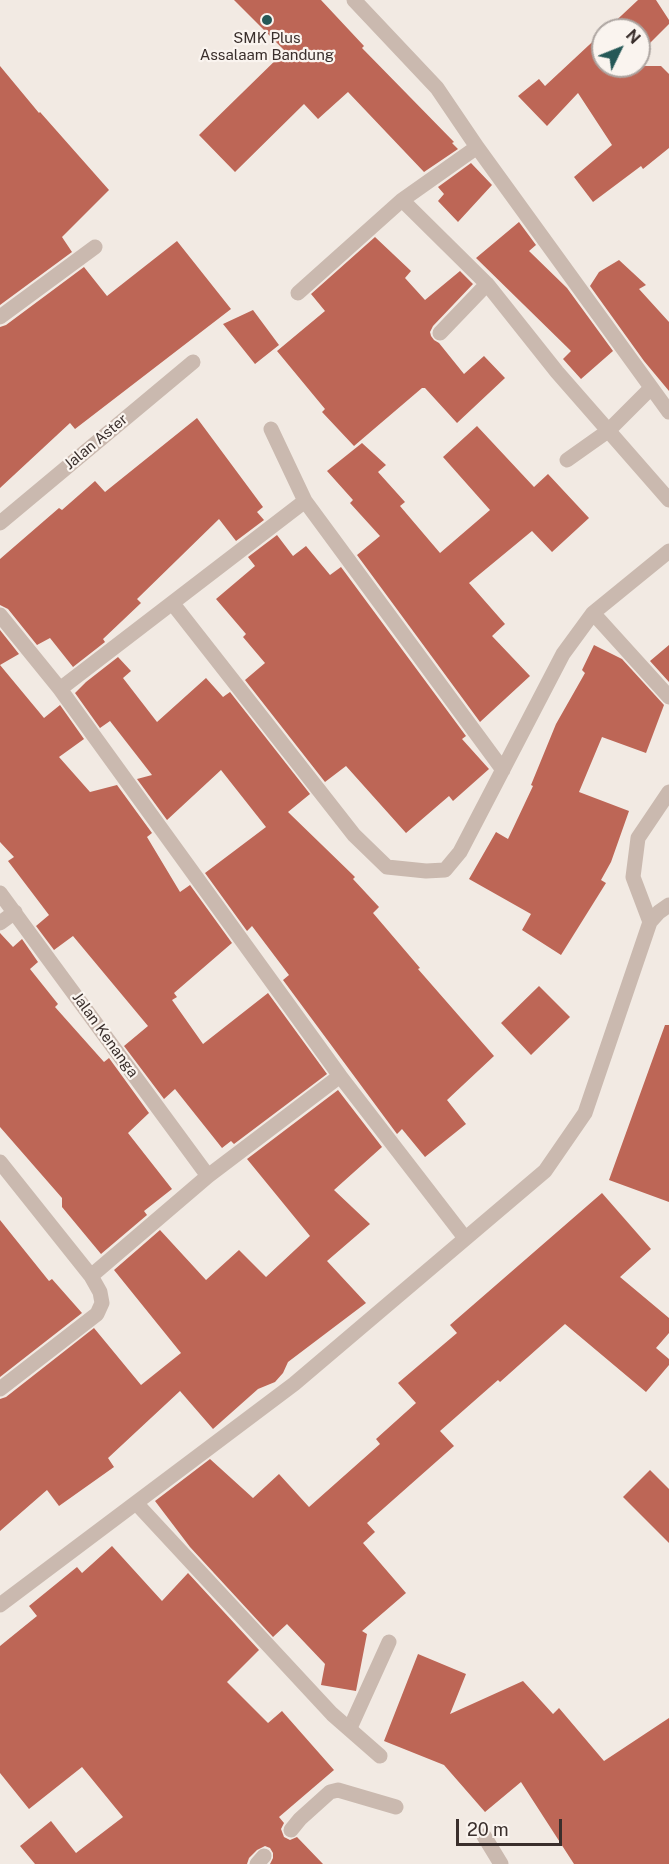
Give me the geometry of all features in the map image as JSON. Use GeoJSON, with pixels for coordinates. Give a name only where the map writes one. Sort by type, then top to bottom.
{"type":"FeatureCollection","features":[{"type":"Feature","properties":{"kind":"street"},"geometry":{"type":"LineString","coordinates":[[354,0],[437,88],[477,147],[669,412]]}},
{"type":"Feature","properties":{"kind":"street"},"geometry":{"type":"LineString","coordinates":[[298,293],[402,200],[477,147]]}},
{"type":"Feature","properties":{"kind":"street"},"geometry":{"type":"LineString","coordinates":[[402,200],[487,284],[557,372],[669,500]]}},
{"type":"Feature","properties":{"kind":"street"},"geometry":{"type":"LineString","coordinates":[[0,317],[95,247]]}},
{"type":"Feature","properties":{"kind":"street"},"geometry":{"type":"LineString","coordinates":[[440,333],[487,284]]}},
{"type":"Feature","properties":{"kind":"street","name":"Jalan Aster"},"geometry":{"type":"LineString","coordinates":[[0,523],[193,362]]}},
{"type":"Feature","properties":{"kind":"street"},"geometry":{"type":"LineString","coordinates":[[567,460],[608,431],[651,388]]}},
{"type":"Feature","properties":{"kind":"street"},"geometry":{"type":"LineString","coordinates":[[272,429],[304,501],[503,770]]}},
{"type":"Feature","properties":{"kind":"street"},"geometry":{"type":"LineString","coordinates":[[60,690],[304,501]]}},
{"type":"Feature","properties":{"kind":"street"},"geometry":{"type":"LineString","coordinates":[[173,604],[354,835],[387,867],[426,871],[445,870],[460,852],[563,654],[593,613],[669,551]]}},
{"type":"Feature","properties":{"kind":"street"},"geometry":{"type":"LineString","coordinates":[[593,613],[669,697]]}},
{"type":"Feature","properties":{"kind":"street"},"geometry":{"type":"LineString","coordinates":[[0,615],[60,690],[340,1076],[465,1238]]}},
{"type":"Feature","properties":{"kind":"street"},"geometry":{"type":"LineString","coordinates":[[650,922],[633,877],[638,838],[669,792]]}},
{"type":"Feature","properties":{"kind":"street","name":"Jalan Kenanga"},"geometry":{"type":"LineString","coordinates":[[0,893],[208,1176]]}},
{"type":"Feature","properties":{"kind":"street"},"geometry":{"type":"LineString","coordinates":[[0,1605],[294,1384],[545,1171],[585,1113],[650,922],[669,905]]}},
{"type":"Feature","properties":{"kind":"street"},"geometry":{"type":"LineString","coordinates":[[0,923],[15,912]]}},
{"type":"Feature","properties":{"kind":"street"},"geometry":{"type":"LineString","coordinates":[[91,1276],[208,1176],[340,1076]]}},
{"type":"Feature","properties":{"kind":"street"},"geometry":{"type":"LineString","coordinates":[[0,1162],[91,1276],[100,1292],[102,1303],[97,1314],[0,1389]]}},
{"type":"Feature","properties":{"kind":"street"},"geometry":{"type":"LineString","coordinates":[[136,1503],[332,1714],[380,1756]]}},
{"type":"Feature","properties":{"kind":"street"},"geometry":{"type":"LineString","coordinates":[[350,1728],[389,1642]]}},
{"type":"Feature","properties":{"kind":"street"},"geometry":{"type":"LineString","coordinates":[[291,1830],[330,1792],[338,1790],[396,1807]]}},
{"type":"Feature","properties":{"kind":"street"},"geometry":{"type":"LineString","coordinates":[[484,1836],[501,1864]]}},
{"type":"Feature","properties":{"kind":"building"},"geometry":{"type":"Polygon","coordinates":[[[234,0],[321,0],[364,46],[362,48],[454,142],[452,143],[458,149],[424,172],[348,92],[318,119],[304,104],[235,172],[199,135],[285,51],[234,0]]]}},
{"type":"Feature","properties":{"kind":"building"},"geometry":{"type":"Polygon","coordinates":[[[638,0],[656,0],[669,20],[669,24],[651,42],[651,18],[619,18],[638,0]]]}},
{"type":"Feature","properties":{"kind":"building"},"geometry":{"type":"Polygon","coordinates":[[[591,43],[591,78],[651,78],[651,66],[661,66],[669,74],[669,148],[643,169],[641,166],[593,202],[574,177],[612,145],[578,93],[547,126],[518,96],[539,79],[545,86],[591,43]]]}},
{"type":"Feature","properties":{"kind":"building"},"geometry":{"type":"Polygon","coordinates":[[[0,66],[109,190],[62,237],[72,252],[0,305],[0,66]]]}},
{"type":"Feature","properties":{"kind":"building"},"geometry":{"type":"Polygon","coordinates":[[[471,163],[492,185],[458,222],[438,201],[444,194],[438,187],[471,163]]]}},
{"type":"Feature","properties":{"kind":"building"},"geometry":{"type":"Polygon","coordinates":[[[519,222],[536,245],[529,251],[567,288],[613,351],[581,379],[563,359],[571,351],[476,258],[519,222]]]}},
{"type":"Feature","properties":{"kind":"building"},"geometry":{"type":"Polygon","coordinates":[[[375,237],[411,271],[405,278],[425,300],[460,271],[473,284],[433,326],[431,336],[464,374],[484,356],[505,378],[457,423],[425,388],[422,388],[354,446],[322,412],[325,409],[277,351],[325,311],[311,294],[375,237]]]}},
{"type":"Feature","properties":{"kind":"building"},"geometry":{"type":"Polygon","coordinates":[[[177,241],[231,309],[75,429],[70,423],[0,488],[0,327],[6,325],[84,267],[107,296],[177,241]]]}},
{"type":"Feature","properties":{"kind":"building"},"geometry":{"type":"Polygon","coordinates":[[[619,260],[646,285],[639,289],[669,322],[669,391],[644,361],[590,286],[599,272],[619,260]]]}},
{"type":"Feature","properties":{"kind":"building"},"geometry":{"type":"Polygon","coordinates":[[[253,310],[279,345],[255,364],[223,324],[253,310]]]}},
{"type":"Feature","properties":{"kind":"building"},"geometry":{"type":"Polygon","coordinates":[[[197,418],[263,507],[257,512],[264,520],[236,541],[219,519],[137,599],[141,603],[103,639],[105,642],[73,667],[50,638],[37,645],[8,609],[0,605],[0,559],[59,508],[62,510],[95,481],[105,492],[197,418]]]}},
{"type":"Feature","properties":{"kind":"building"},"geometry":{"type":"Polygon","coordinates":[[[477,426],[534,487],[548,474],[589,518],[552,552],[532,531],[469,583],[505,624],[492,636],[530,676],[480,722],[357,555],[380,536],[350,503],[353,500],[327,471],[362,443],[386,465],[378,472],[405,502],[400,506],[440,553],[490,510],[443,457],[477,426]]]}},
{"type":"Feature","properties":{"kind":"building"},"geometry":{"type":"Polygon","coordinates":[[[277,535],[293,556],[306,546],[330,575],[341,567],[466,736],[462,739],[489,769],[453,801],[449,796],[406,833],[346,766],[325,782],[245,680],[265,663],[243,637],[246,634],[216,599],[255,566],[248,557],[277,535]]]}},
{"type":"Feature","properties":{"kind":"building"},"geometry":{"type":"Polygon","coordinates":[[[0,630],[19,654],[0,665],[0,630]]]}},
{"type":"Feature","properties":{"kind":"building"},"geometry":{"type":"Polygon","coordinates":[[[594,645],[622,659],[664,705],[646,753],[602,737],[579,792],[629,811],[611,862],[601,880],[606,883],[561,955],[522,930],[531,914],[469,879],[496,832],[508,839],[533,786],[531,785],[556,724],[585,673],[582,670],[594,645]]]}},
{"type":"Feature","properties":{"kind":"building"},"geometry":{"type":"Polygon","coordinates":[[[669,645],[669,682],[650,661],[669,645]]]}},
{"type":"Feature","properties":{"kind":"building"},"geometry":{"type":"Polygon","coordinates":[[[118,657],[131,671],[123,678],[157,722],[206,678],[223,697],[230,692],[310,794],[288,812],[355,877],[353,879],[379,907],[373,913],[420,968],[418,969],[494,1056],[447,1100],[466,1124],[425,1157],[402,1129],[397,1134],[283,980],[289,975],[252,926],[247,931],[205,873],[266,827],[221,770],[167,820],[137,779],[152,775],[110,721],[100,728],[75,693],[118,657]]]}},
{"type":"Feature","properties":{"kind":"building"},"geometry":{"type":"Polygon","coordinates":[[[0,665],[44,718],[60,705],[84,739],[59,757],[90,792],[117,785],[152,833],[147,837],[180,892],[190,885],[232,943],[174,993],[177,997],[172,1000],[203,1044],[268,993],[327,1074],[234,1144],[231,1141],[222,1148],[175,1089],[164,1099],[124,1046],[148,1026],[73,936],[54,950],[36,926],[49,915],[8,861],[14,857],[0,842],[0,665]]]}},
{"type":"Feature","properties":{"kind":"building"},"geometry":{"type":"Polygon","coordinates":[[[0,933],[13,947],[22,939],[38,962],[30,969],[58,1004],[55,1007],[104,1062],[109,1058],[149,1113],[128,1133],[172,1189],[144,1211],[147,1215],[101,1254],[62,1207],[62,1198],[0,1127],[0,933]]]}},
{"type":"Feature","properties":{"kind":"building"},"geometry":{"type":"Polygon","coordinates":[[[539,986],[570,1017],[531,1055],[501,1023],[539,986]]]}},
{"type":"Feature","properties":{"kind":"building"},"geometry":{"type":"Polygon","coordinates":[[[665,1025],[669,1025],[669,1202],[609,1180],[665,1025]]]}},
{"type":"Feature","properties":{"kind":"building"},"geometry":{"type":"Polygon","coordinates":[[[338,1090],[382,1147],[334,1190],[370,1224],[327,1261],[366,1303],[288,1362],[283,1373],[275,1382],[258,1389],[213,1429],[180,1391],[108,1458],[114,1467],[59,1506],[47,1490],[0,1531],[0,1399],[6,1397],[94,1328],[141,1385],[181,1353],[114,1270],[160,1230],[206,1280],[239,1250],[266,1277],[310,1236],[247,1159],[338,1090]]]}},
{"type":"Feature","properties":{"kind":"building"},"geometry":{"type":"Polygon","coordinates":[[[602,1193],[651,1249],[620,1277],[669,1318],[669,1333],[656,1348],[669,1359],[669,1365],[646,1392],[565,1324],[440,1431],[454,1446],[367,1523],[375,1532],[363,1543],[406,1593],[362,1631],[367,1634],[356,1691],[321,1685],[325,1664],[287,1624],[273,1637],[190,1547],[155,1501],[210,1459],[253,1498],[279,1474],[309,1507],[380,1444],[376,1439],[416,1403],[398,1383],[457,1333],[450,1325],[602,1193]]]}},
{"type":"Feature","properties":{"kind":"building"},"geometry":{"type":"Polygon","coordinates":[[[0,1220],[49,1281],[52,1279],[82,1313],[0,1377],[0,1220]]]}},
{"type":"Feature","properties":{"kind":"building"},"geometry":{"type":"Polygon","coordinates":[[[650,1470],[669,1489],[669,1543],[623,1497],[650,1470]]]}},
{"type":"Feature","properties":{"kind":"building"},"geometry":{"type":"Polygon","coordinates":[[[112,1546],[162,1601],[188,1573],[259,1650],[227,1682],[268,1723],[282,1711],[334,1770],[279,1817],[284,1823],[281,1829],[284,1837],[290,1840],[297,1837],[323,1864],[270,1864],[273,1853],[265,1846],[249,1858],[247,1864],[35,1864],[20,1846],[51,1821],[76,1853],[123,1817],[82,1767],[29,1809],[0,1773],[0,1646],[37,1616],[29,1606],[77,1567],[82,1573],[112,1546]]]}},
{"type":"Feature","properties":{"kind":"building"},"geometry":{"type":"Polygon","coordinates":[[[418,1654],[466,1674],[450,1714],[523,1681],[553,1714],[559,1708],[604,1761],[669,1718],[669,1864],[574,1864],[521,1782],[485,1812],[444,1765],[384,1741],[418,1654]]]}},
{"type":"Feature","properties":{"kind":"place","name":"SMK Plus Assalaam Bandung"},"geometry":{"type":"Point","coordinates":[267,20]}}]}
